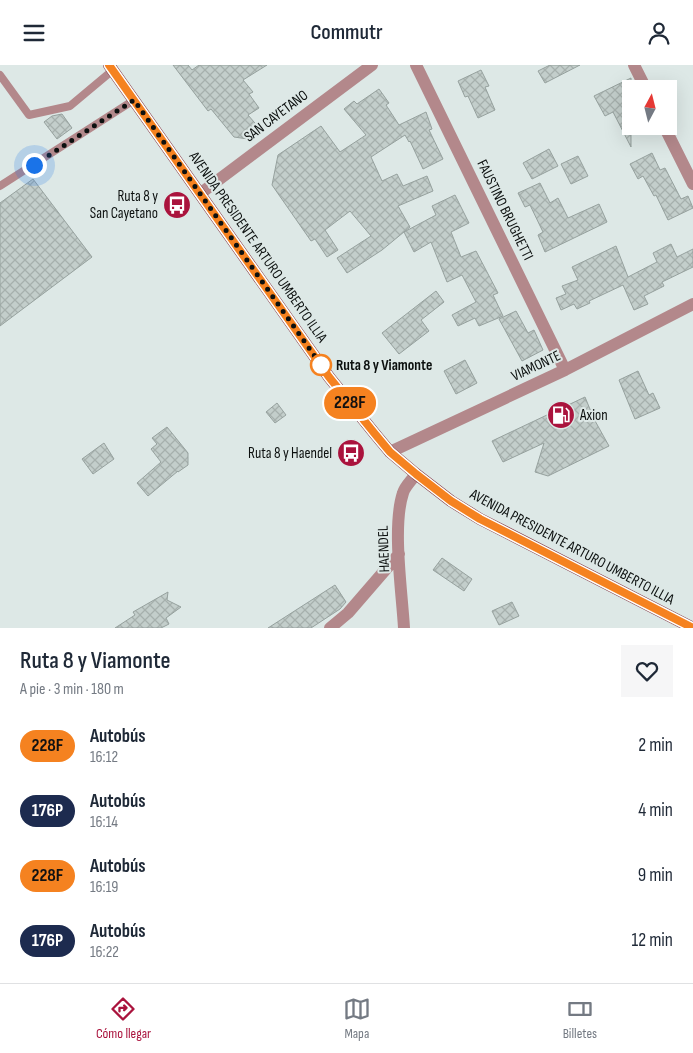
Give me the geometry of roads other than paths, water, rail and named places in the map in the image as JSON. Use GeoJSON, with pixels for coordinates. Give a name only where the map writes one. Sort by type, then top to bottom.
{"type":"FeatureCollection","features":[{"type":"Feature","properties":{"kind":"main road","name":"AVENIDA PRESIDENTE ARTURO UMBERTO ILLIA"},"geometry":{"type":"LineString","coordinates":[[111,67],[329,377],[390,452],[451,501],[480,519],[693,628]]}},
{"type":"Feature","properties":{"kind":"street","name":"SAN CAYETANO"},"geometry":{"type":"LineString","coordinates":[[201,193],[372,65]]}},
{"type":"Feature","properties":{"kind":"street","name":"FAUSTINO BRUGHETTI"},"geometry":{"type":"LineString","coordinates":[[416,65],[565,370]]}},
{"type":"Feature","properties":{"kind":"street"},"geometry":{"type":"LineString","coordinates":[[634,65],[642,80]]}},
{"type":"Feature","properties":{"kind":"street"},"geometry":{"type":"LineString","coordinates":[[668,135],[693,185]]}},
{"type":"Feature","properties":{"kind":"street","name":"VIAMONTE"},"geometry":{"type":"LineString","coordinates":[[390,452],[565,370],[693,304]]}},
{"type":"Feature","properties":{"kind":"street","name":"HAENDEL"},"geometry":{"type":"LineString","coordinates":[[404,628],[398,528],[400,504],[404,491],[416,474]]}},
{"type":"Feature","properties":{"kind":"street"},"geometry":{"type":"LineString","coordinates":[[330,628],[348,613],[399,554]]}},
{"type":"Feature","properties":{"kind":"lane"},"geometry":{"type":"LineString","coordinates":[[0,75],[29,115],[70,107],[111,67]]}},
{"type":"Feature","properties":{"kind":"lane"},"geometry":{"type":"LineString","coordinates":[[0,186],[134,100]]}},
{"type":"Feature","properties":{"kind":"place","name":"Ruta 8 y San Cayetano"},"geometry":{"type":"Point","coordinates":[177,205]}},
{"type":"Feature","properties":{"kind":"place","name":"Ruta 8 y Viamonte"},"geometry":{"type":"Point","coordinates":[321,365]}},
{"type":"Feature","properties":{"kind":"place","name":"Axion"},"geometry":{"type":"Point","coordinates":[561,415]}},
{"type":"Feature","properties":{"kind":"place","name":"Ruta 8 y Haendel"},"geometry":{"type":"Point","coordinates":[351,453]}}]}
